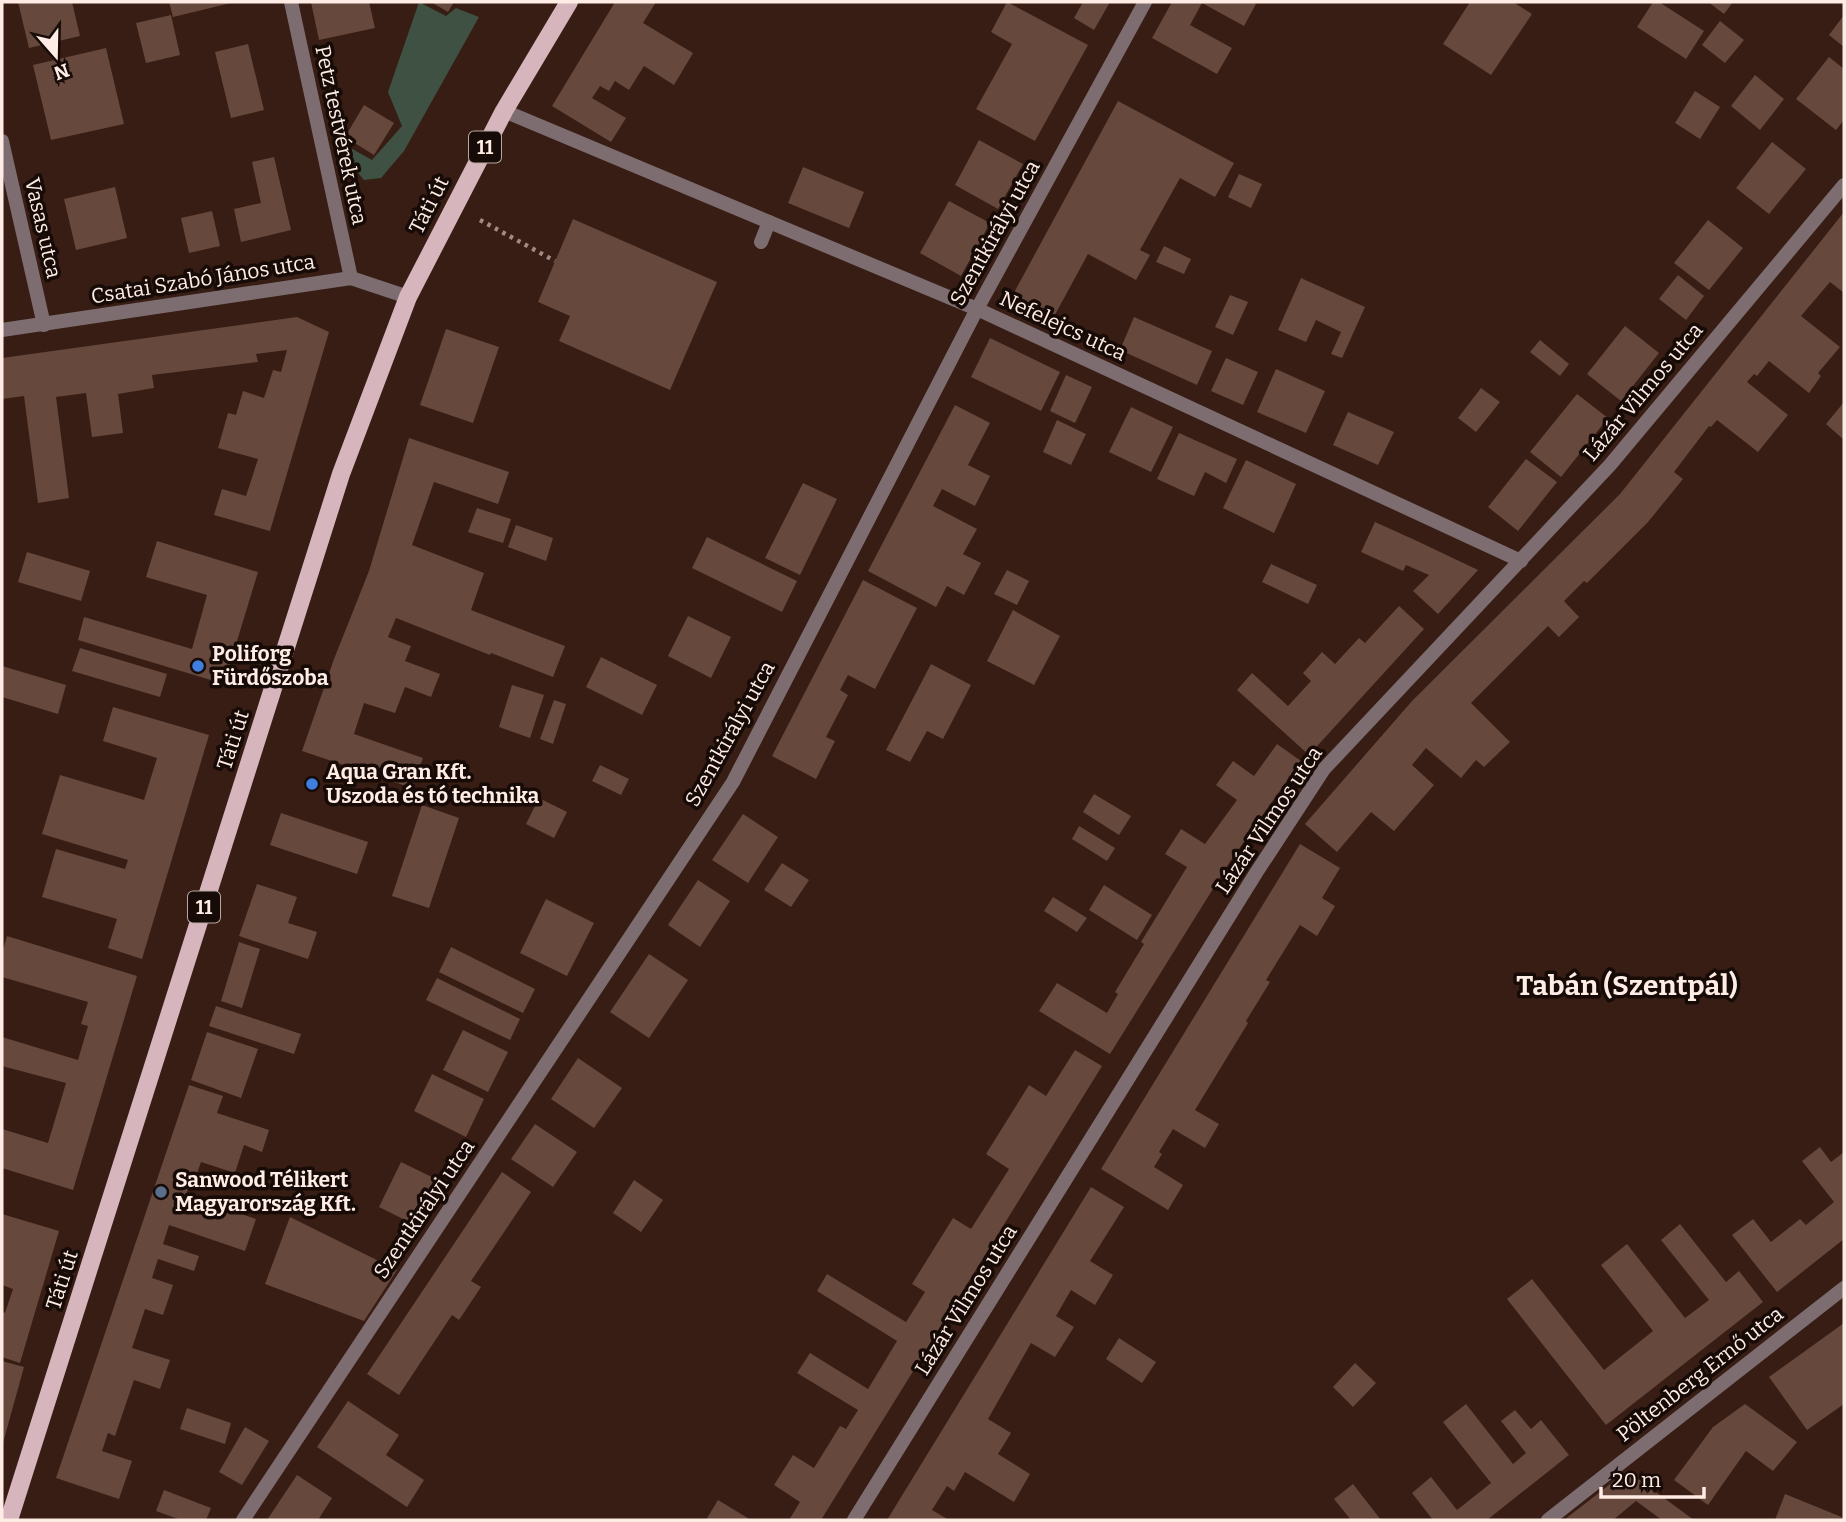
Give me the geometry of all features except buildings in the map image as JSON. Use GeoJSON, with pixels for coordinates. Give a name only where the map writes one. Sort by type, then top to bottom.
{"type":"FeatureCollection","features":[{"type":"Feature","properties":{"kind":"main road","name":"Táti út"},"geometry":{"type":"LineString","coordinates":[[9,1520],[341,474],[408,297],[504,111],[569,2]]}},
{"type":"Feature","properties":{"kind":"street","name":"Petz testvérek utca"},"geometry":{"type":"LineString","coordinates":[[291,2],[351,278]]}},
{"type":"Feature","properties":{"kind":"street","name":"Szentkirályi utca"},"geometry":{"type":"LineString","coordinates":[[243,1520],[733,782],[977,309],[1145,2]]}},
{"type":"Feature","properties":{"kind":"street","name":"Nefelejcs utca"},"geometry":{"type":"LineString","coordinates":[[504,111],[977,309],[1521,561]]}},
{"type":"Feature","properties":{"kind":"street","name":"Vasas utca"},"geometry":{"type":"LineString","coordinates":[[2,141],[44,325]]}},
{"type":"Feature","properties":{"kind":"street","name":"Lázár Vilmos utca"},"geometry":{"type":"LineString","coordinates":[[854,1520],[1248,885],[1324,769],[1610,465],[1844,185]]}},
{"type":"Feature","properties":{"kind":"street"},"geometry":{"type":"LineString","coordinates":[[761,242],[769,222]]}},
{"type":"Feature","properties":{"kind":"street","name":"Csatai Szabó János utca"},"geometry":{"type":"LineString","coordinates":[[2,330],[351,278],[408,297]]}},
{"type":"Feature","properties":{"kind":"street","name":"Pöltenberg Ernő utca"},"geometry":{"type":"LineString","coordinates":[[1548,1520],[1844,1287]]}},
{"type":"Feature","properties":{"kind":"path"},"geometry":{"type":"LineString","coordinates":[[480,220],[555,261]]}},
{"type":"Feature","properties":{"kind":"green space"},"geometry":{"type":"Polygon","coordinates":[[[419,2],[446,16],[456,8],[479,17],[404,151],[381,178],[364,180],[349,162],[347,146],[372,160],[402,126],[388,92],[419,2]]]}},
{"type":"Feature","properties":{"kind":"place","name":"Poliforg Fürdőszoba"},"geometry":{"type":"Point","coordinates":[198,666]}},
{"type":"Feature","properties":{"kind":"place","name":"Aqua Gran Kft. Uszoda és tó technika"},"geometry":{"type":"Point","coordinates":[312,784]}},
{"type":"Feature","properties":{"kind":"place","name":"Sanwood Télikert Magyarország Kft."},"geometry":{"type":"Point","coordinates":[161,1192]}},
{"type":"Feature","properties":{"kind":"district","name":"Tabán (Szentpál)"},"geometry":{"type":"Point","coordinates":[1627,985]}}]}
